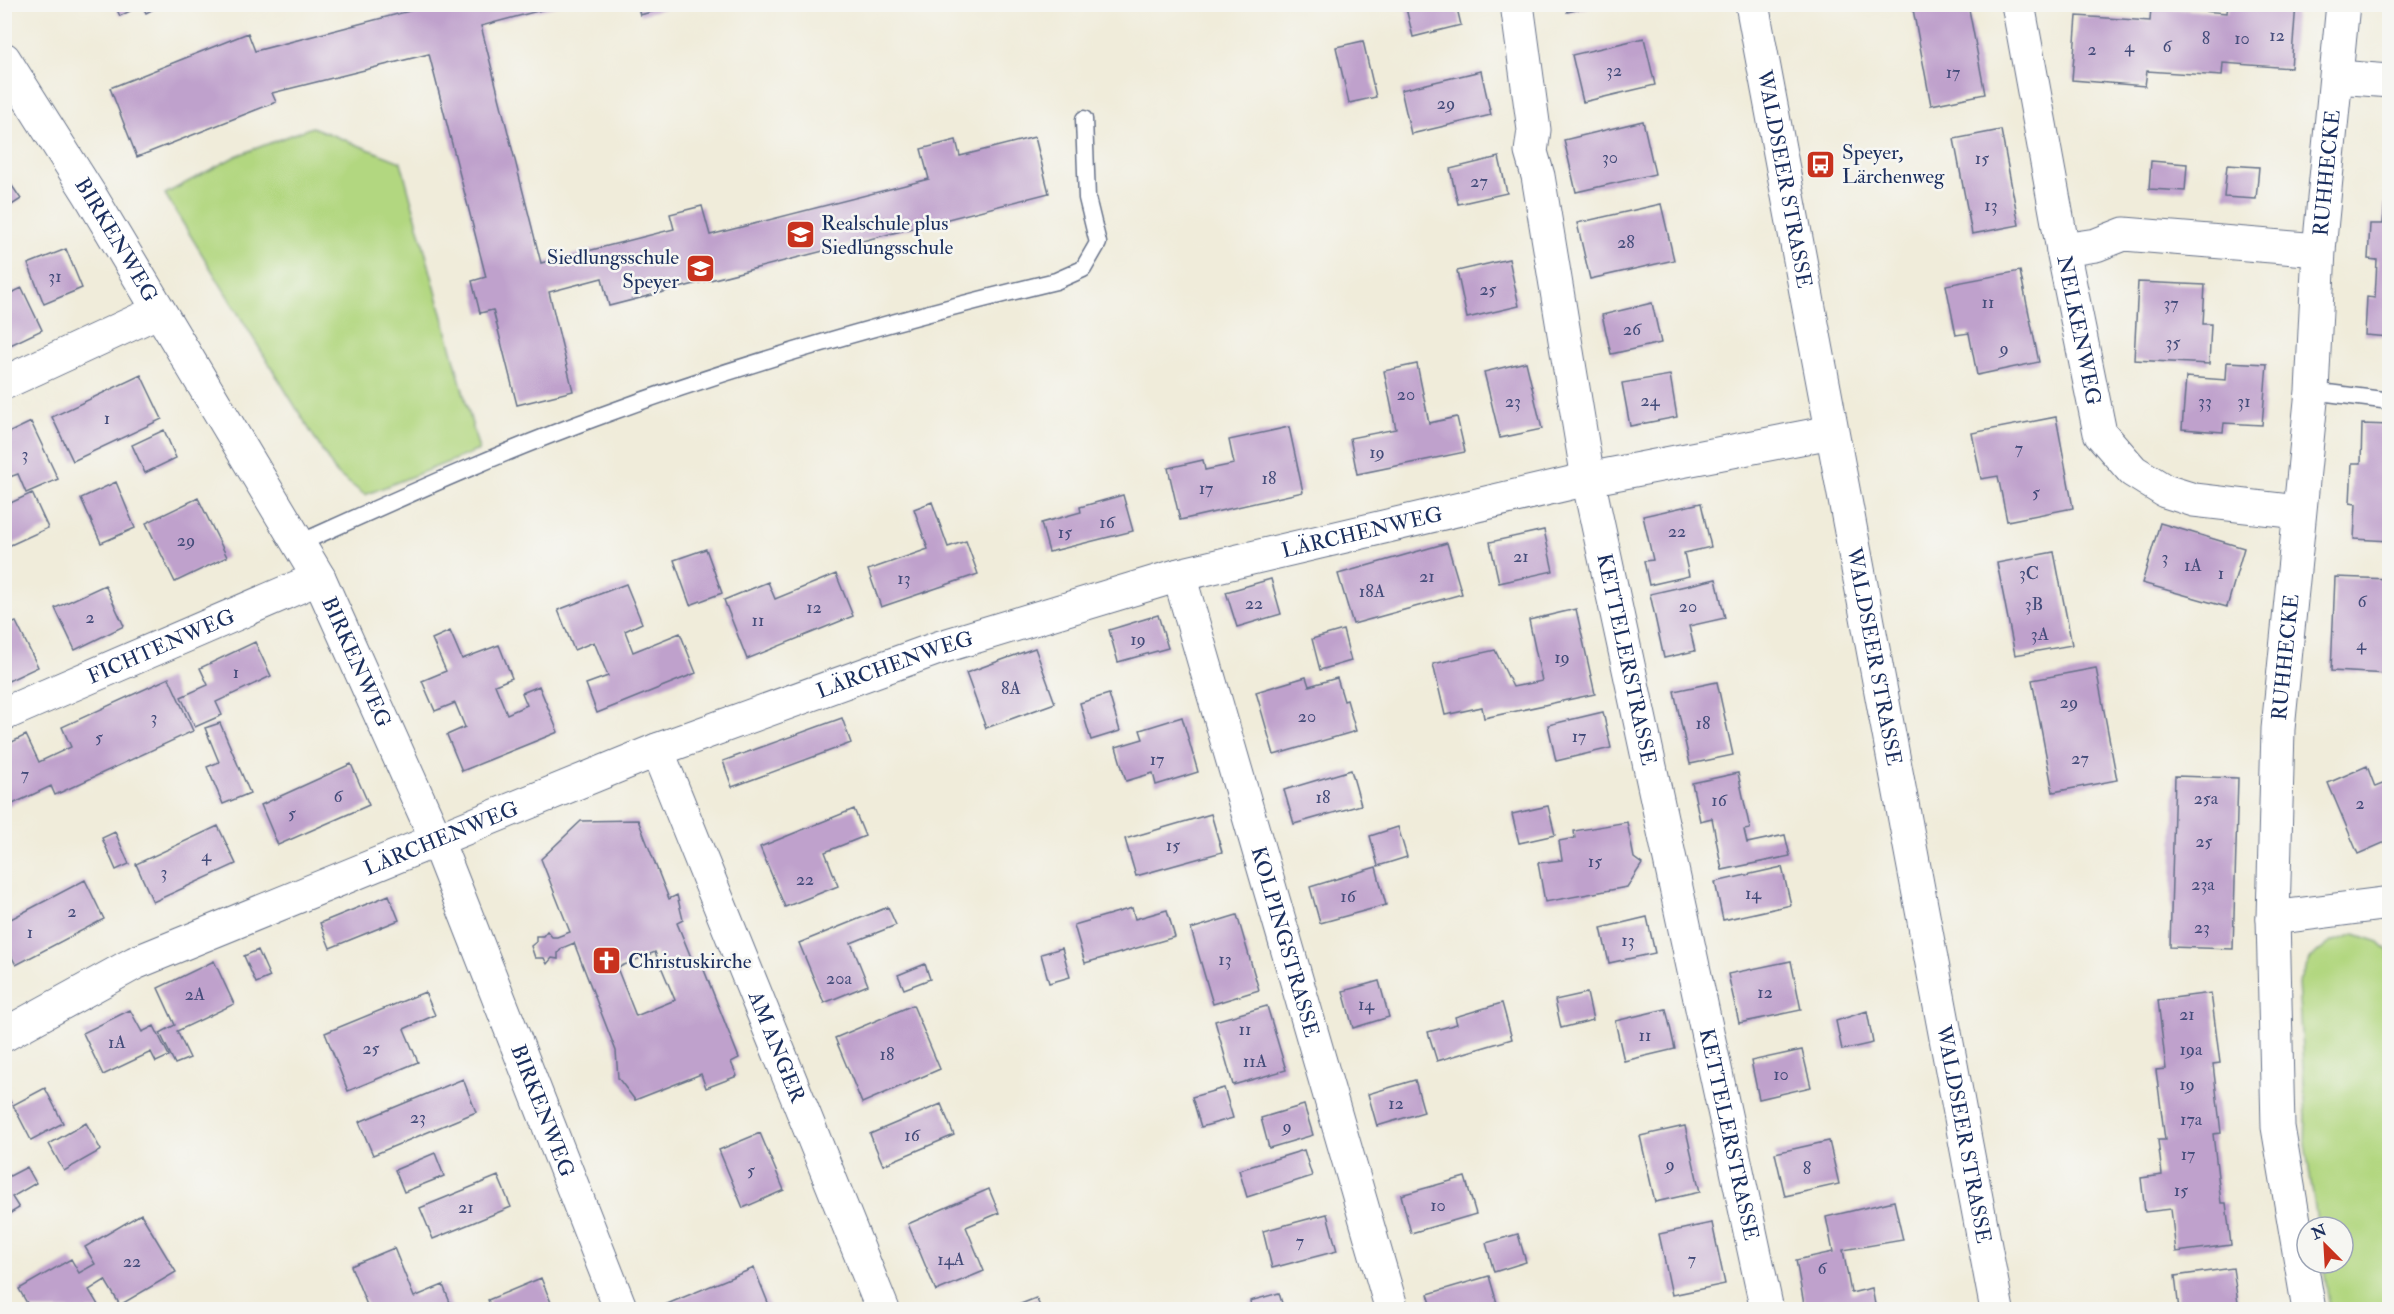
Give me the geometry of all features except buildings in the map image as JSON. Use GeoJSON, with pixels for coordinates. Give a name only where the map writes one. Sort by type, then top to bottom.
{"type":"FeatureCollection","features":[{"type":"Feature","properties":{"kind":"street","name":"KETTELERSTRASSE"},"geometry":{"type":"LineString","coordinates":[[1517,4],[1534,130],[1531,152],[1538,176],[1588,479],[1767,1310]]}},
{"type":"Feature","properties":{"kind":"street","name":"WALDSEER STRASSE"},"geometry":{"type":"LineString","coordinates":[[1752,4],[1997,1310]]}},
{"type":"Feature","properties":{"kind":"street","name":"NELKENWEG"},"geometry":{"type":"LineString","coordinates":[[2018,4],[2063,250],[2100,433],[2133,471],[2165,490],[2194,500],[2299,512]]}},
{"type":"Feature","properties":{"kind":"street","name":"RUHHECKE"},"geometry":{"type":"LineString","coordinates":[[2309,1310],[2278,1127],[2273,918],[2278,729],[2312,391],[2319,250],[2338,77],[2343,4]]}},
{"type":"Feature","properties":{"kind":"street","name":"BIRKENWEG"},"geometry":{"type":"LineString","coordinates":[[4,59],[90,195],[319,578],[437,841],[621,1310]]}},
{"type":"Feature","properties":{"kind":"street"},"geometry":{"type":"LineString","coordinates":[[2338,77],[2390,81]]}},
{"type":"Feature","properties":{"kind":"street"},"geometry":{"type":"LineString","coordinates":[[2063,250],[2096,244],[2124,234],[2319,250]]}},
{"type":"Feature","properties":{"kind":"street"},"geometry":{"type":"LineString","coordinates":[[4,383],[159,311]]}},
{"type":"Feature","properties":{"kind":"street","name":"LÄRCHENWEG"},"geometry":{"type":"LineString","coordinates":[[4,1035],[135,963],[657,750],[940,647],[1179,575],[1588,479],[1832,432]]}},
{"type":"Feature","properties":{"kind":"street","name":"KOLPINGSTRASSE"},"geometry":{"type":"LineString","coordinates":[[1179,575],[1392,1310]]}},
{"type":"Feature","properties":{"kind":"street","name":"FICHTENWEG"},"geometry":{"type":"LineString","coordinates":[[4,714],[319,578]]}},
{"type":"Feature","properties":{"kind":"street","name":"AM ANGER"},"geometry":{"type":"LineString","coordinates":[[657,750],[883,1310]]}},
{"type":"Feature","properties":{"kind":"street"},"geometry":{"type":"LineString","coordinates":[[2273,918],[2390,903]]}},
{"type":"Feature","properties":{"kind":"lane"},"geometry":{"type":"LineString","coordinates":[[300,543],[503,454],[601,415],[826,341],[1056,281],[1083,269],[1098,243],[1087,198],[1084,119]]}},
{"type":"Feature","properties":{"kind":"lane"},"geometry":{"type":"LineString","coordinates":[[2312,391],[2390,401]]}},
{"type":"Feature","properties":{"kind":"green space"},"geometry":{"type":"Polygon","coordinates":[[[312,127],[401,162],[479,450],[365,495],[336,473],[165,194],[236,156],[312,127]]]}},
{"type":"Feature","properties":{"kind":"green space"},"geometry":{"type":"Polygon","coordinates":[[[2355,934],[2379,942],[2389,952],[2389,1309],[2330,1309],[2325,1275],[2355,1275],[2355,1215],[2316,1215],[2305,1144],[2306,1117],[2298,983],[2311,958],[2331,942],[2355,934]]]}},
{"type":"Feature","properties":{"kind":"place","name":"Speyer, Lärchenweg"},"geometry":{"type":"Point","coordinates":[1821,164]}},
{"type":"Feature","properties":{"kind":"place","name":"Realschule plus Siedlungsschule"},"geometry":{"type":"Point","coordinates":[800,235]}},
{"type":"Feature","properties":{"kind":"place","name":"Siedlungsschule Speyer"},"geometry":{"type":"Point","coordinates":[700,269]}},
{"type":"Feature","properties":{"kind":"place","name":"Christuskirche"},"geometry":{"type":"Point","coordinates":[607,961]}}]}
